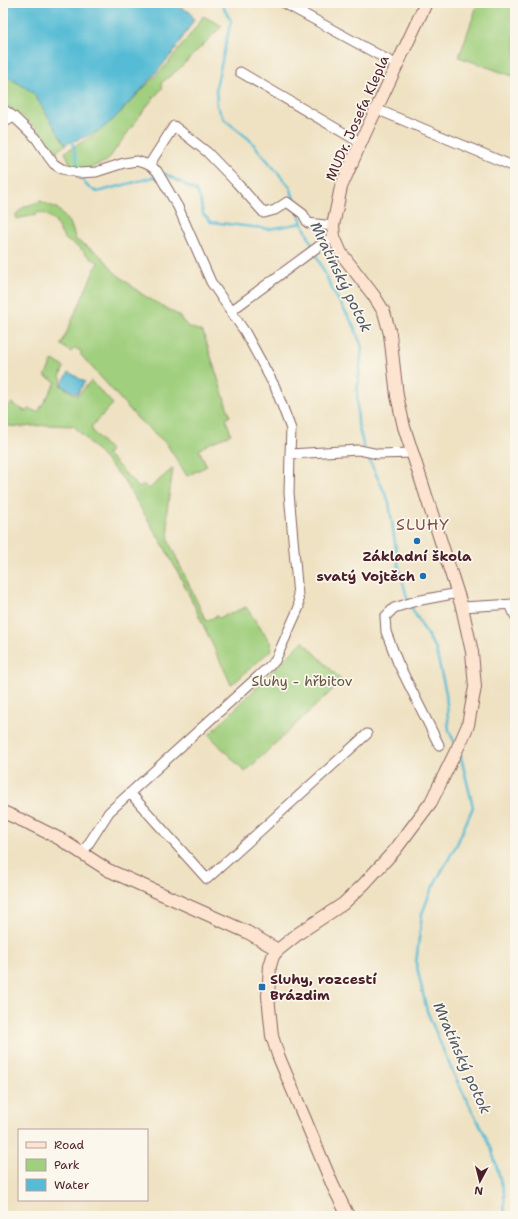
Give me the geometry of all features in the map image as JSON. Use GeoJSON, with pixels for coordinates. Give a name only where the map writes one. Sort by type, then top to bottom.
{"type":"FeatureCollection","features":[{"type":"Feature","properties":{"kind":"street"},"geometry":{"type":"LineString","coordinates":[[284,3],[397,65]]}},
{"type":"Feature","properties":{"kind":"street"},"geometry":{"type":"LineString","coordinates":[[300,12],[304,3]]}},
{"type":"Feature","properties":{"kind":"street","name":"MUDr. Josefa Klepla"},"geometry":{"type":"LineString","coordinates":[[334,231],[341,187],[426,3]]}},
{"type":"Feature","properties":{"kind":"street"},"geometry":{"type":"LineString","coordinates":[[240,72],[361,143]]}},
{"type":"Feature","properties":{"kind":"street"},"geometry":{"type":"LineString","coordinates":[[3,109],[14,117],[36,138],[54,164],[62,169],[79,173],[96,172],[124,163],[137,161],[149,165],[157,171],[178,207],[211,282],[245,332],[275,387],[291,429],[289,493],[299,608],[275,661],[109,812],[82,854]]}},
{"type":"Feature","properties":{"kind":"street"},"geometry":{"type":"LineString","coordinates":[[376,109],[515,167]]}},
{"type":"Feature","properties":{"kind":"street"},"geometry":{"type":"LineString","coordinates":[[3,123],[14,117]]}},
{"type":"Feature","properties":{"kind":"street"},"geometry":{"type":"LineString","coordinates":[[149,165],[174,126],[207,152],[235,180],[264,214],[275,210],[287,202],[302,214],[308,224],[334,231]]}},
{"type":"Feature","properties":{"kind":"street"},"geometry":{"type":"LineString","coordinates":[[231,311],[311,253],[334,231]]}},
{"type":"Feature","properties":{"kind":"street"},"geometry":{"type":"LineString","coordinates":[[334,231],[341,253],[374,296],[384,312],[390,334],[397,396],[404,427],[458,592],[472,652],[475,688],[468,725],[431,802],[395,850],[369,879],[343,904],[299,933],[278,950],[273,956],[270,966],[268,996],[272,1036],[278,1055],[330,1179],[348,1216]]}},
{"type":"Feature","properties":{"kind":"street"},"geometry":{"type":"LineString","coordinates":[[290,454],[359,450],[378,454],[412,454]]}},
{"type":"Feature","properties":{"kind":"street"},"geometry":{"type":"LineString","coordinates":[[439,745],[398,663],[386,632],[385,617],[394,608],[416,601],[458,592]]}},
{"type":"Feature","properties":{"kind":"street"},"geometry":{"type":"LineString","coordinates":[[462,607],[512,604],[515,616]]}},
{"type":"Feature","properties":{"kind":"street"},"geometry":{"type":"LineString","coordinates":[[130,793],[207,879],[367,734]]}},
{"type":"Feature","properties":{"kind":"street"},"geometry":{"type":"LineString","coordinates":[[3,812],[60,839],[108,870],[246,932],[278,950]]}},
{"type":"Feature","properties":{"kind":"green space"},"geometry":{"type":"Polygon","coordinates":[[[478,3],[515,3],[515,77],[459,57],[478,3]]]}},
{"type":"Feature","properties":{"kind":"green space"},"geometry":{"type":"Polygon","coordinates":[[[203,16],[222,26],[180,68],[161,83],[163,87],[147,106],[107,161],[85,170],[73,170],[65,152],[92,136],[114,119],[168,63],[203,16]]]}},
{"type":"Feature","properties":{"kind":"green space"},"geometry":{"type":"Polygon","coordinates":[[[3,74],[31,91],[66,145],[56,151],[58,164],[48,150],[47,142],[40,132],[24,117],[3,103],[3,74]]]}},
{"type":"Feature","properties":{"kind":"green space"},"geometry":{"type":"Polygon","coordinates":[[[41,201],[58,209],[71,225],[76,240],[96,252],[106,261],[113,271],[143,295],[178,315],[187,326],[203,332],[230,416],[226,419],[231,434],[199,450],[207,466],[187,476],[166,443],[140,421],[80,354],[82,352],[75,348],[71,352],[61,345],[98,262],[88,256],[79,247],[66,240],[55,221],[46,214],[38,212],[36,215],[16,219],[16,214],[24,207],[41,201]]]}},
{"type":"Feature","properties":{"kind":"green space"},"geometry":{"type":"Polygon","coordinates":[[[53,360],[64,367],[60,377],[62,379],[60,385],[77,396],[91,381],[113,404],[91,427],[94,433],[110,450],[107,454],[139,488],[143,484],[149,489],[173,468],[167,511],[169,542],[206,621],[217,616],[219,618],[246,607],[270,642],[272,649],[231,684],[183,582],[166,550],[123,479],[74,426],[48,425],[20,427],[9,426],[3,420],[3,408],[5,409],[11,403],[27,412],[29,409],[38,412],[56,382],[45,376],[53,360]]]}},
{"type":"Feature","properties":{"kind":"green space","name":"Sluhy - hřbitov"},"geometry":{"type":"Polygon","coordinates":[[[303,641],[342,681],[245,772],[209,735],[303,641]]]}},
{"type":"Feature","properties":{"kind":"water"},"geometry":{"type":"Polygon","coordinates":[[[3,3],[170,3],[190,12],[194,20],[172,54],[114,119],[100,130],[65,144],[31,91],[3,74],[3,3]]]}},
{"type":"Feature","properties":{"kind":"water"},"geometry":{"type":"Polygon","coordinates":[[[69,372],[85,382],[77,394],[61,385],[69,372]]]}},
{"type":"Feature","properties":{"kind":"waterway","name":"Mratínský potok"},"geometry":{"type":"LineString","coordinates":[[221,3],[231,21],[216,87],[217,106],[224,119],[249,139],[290,187],[296,205]]}},
{"type":"Feature","properties":{"kind":"waterway"},"geometry":{"type":"LineString","coordinates":[[72,139],[79,171]]}},
{"type":"Feature","properties":{"kind":"waterway"},"geometry":{"type":"LineString","coordinates":[[163,175],[166,174],[196,191],[200,198],[203,214],[211,222],[269,229],[302,223]]}},
{"type":"Feature","properties":{"kind":"waterway"},"geometry":{"type":"LineString","coordinates":[[80,176],[87,186],[97,192],[158,176]]}},
{"type":"Feature","properties":{"kind":"waterway","name":"Mratínský potok"},"geometry":{"type":"LineString","coordinates":[[299,215],[313,247]]}},
{"type":"Feature","properties":{"kind":"waterway","name":"Mratínský potok"},"geometry":{"type":"LineString","coordinates":[[315,252],[333,291],[354,326],[362,347],[357,393],[358,424],[364,448]]}},
{"type":"Feature","properties":{"kind":"waterway","name":"Mratínský potok"},"geometry":{"type":"LineString","coordinates":[[367,455],[389,502],[398,564],[408,601]]}},
{"type":"Feature","properties":{"kind":"waterway","name":"Mratínský potok"},"geometry":{"type":"LineString","coordinates":[[410,605],[436,650],[446,693],[449,731],[455,743]]}},
{"type":"Feature","properties":{"kind":"waterway","name":"Mratínský potok"},"geometry":{"type":"LineString","coordinates":[[460,753],[473,807],[457,844],[431,890],[422,914],[416,963],[427,1011],[453,1073],[491,1147],[504,1193],[505,1216]]}},
{"type":"Feature","properties":{"kind":"place","name":"Základní škola"},"geometry":{"type":"Point","coordinates":[417,541]}},
{"type":"Feature","properties":{"kind":"place","name":"svatý Vojtěch"},"geometry":{"type":"Point","coordinates":[423,576]}},
{"type":"Feature","properties":{"kind":"place","name":"Sluhy, rozcestí Brázdim"},"geometry":{"type":"Point","coordinates":[262,987]}},
{"type":"Feature","properties":{"kind":"district","name":"SLUHY"},"geometry":{"type":"Point","coordinates":[423,524]}}]}
